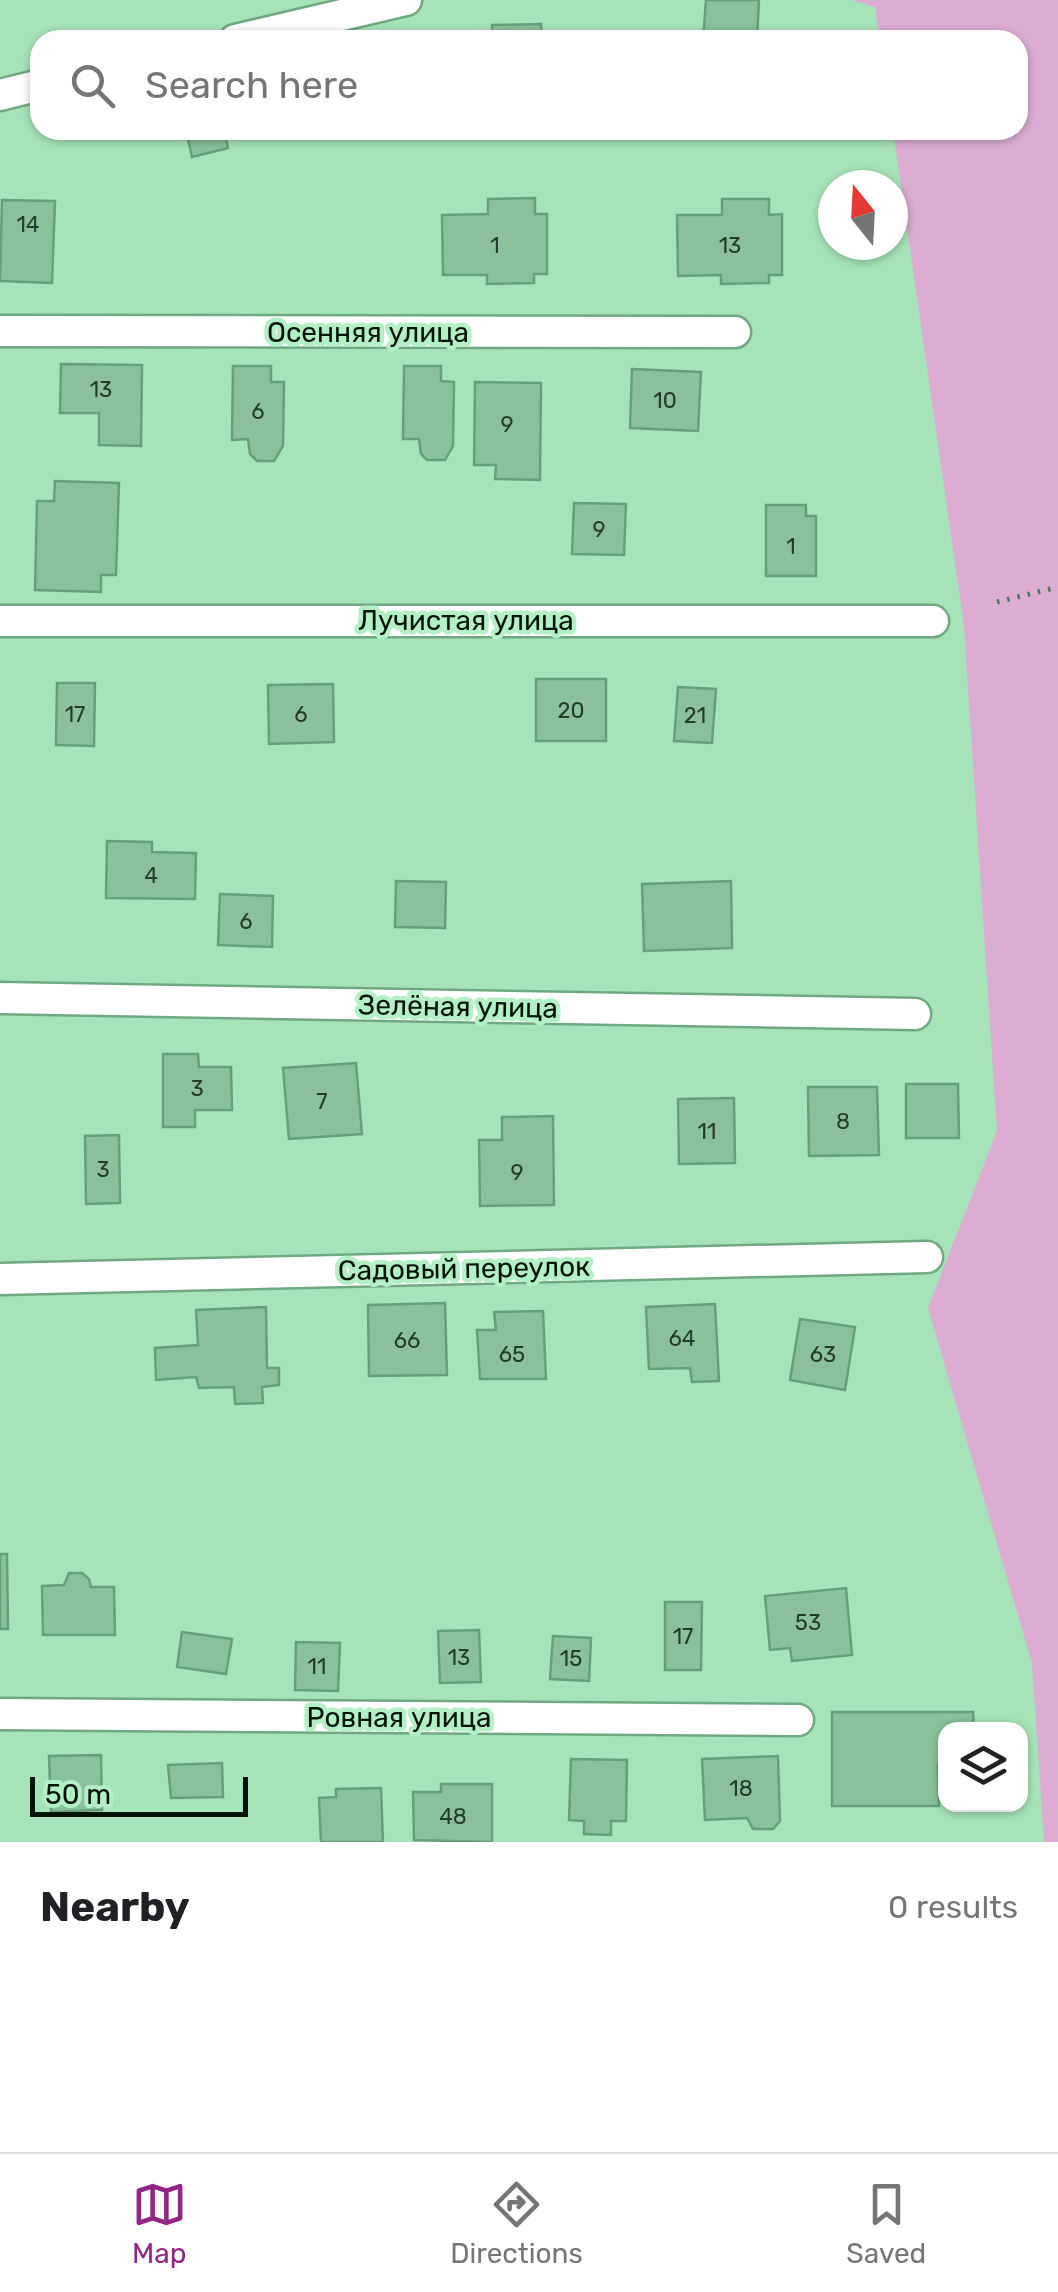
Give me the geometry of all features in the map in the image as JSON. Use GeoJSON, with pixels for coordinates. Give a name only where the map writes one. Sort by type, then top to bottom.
{"type":"FeatureCollection","features":[{"type":"Feature","properties":{"kind":"street"},"geometry":{"type":"LineString","coordinates":[[278,30],[406,0]]}},
{"type":"Feature","properties":{"kind":"street"},"geometry":{"type":"LineString","coordinates":[[0,95],[30,88]]}},
{"type":"Feature","properties":{"kind":"street","name":"Осенняя улица"},"geometry":{"type":"LineString","coordinates":[[0,331],[735,332]]}},
{"type":"Feature","properties":{"kind":"street","name":"Лучистая улица"},"geometry":{"type":"LineString","coordinates":[[0,621],[932,621]]}},
{"type":"Feature","properties":{"kind":"street","name":"Зелёная улица"},"geometry":{"type":"LineString","coordinates":[[0,998],[915,1014]]}},
{"type":"Feature","properties":{"kind":"street","name":"Садовый переулок"},"geometry":{"type":"LineString","coordinates":[[0,1279],[928,1257]]}},
{"type":"Feature","properties":{"kind":"street","name":"Ровная улица"},"geometry":{"type":"LineString","coordinates":[[0,1714],[798,1720]]}},
{"type":"Feature","properties":{"kind":"path"},"geometry":{"type":"LineString","coordinates":[[997,602],[1058,587]]}},
{"type":"Feature","properties":{"kind":"shaded area"},"geometry":{"type":"Polygon","coordinates":[[[852,0],[1058,0],[1058,1842],[1044,1842],[1032,1663],[928,1308],[997,1131],[964,626],[908,235],[908,170],[899,170],[894,140],[1028,140],[1028,30],[878,30],[875,7],[852,0]]]}},
{"type":"Feature","properties":{"kind":"building"},"geometry":{"type":"Polygon","coordinates":[[[706,0],[759,0],[758,30],[704,30],[706,0]]]}},
{"type":"Feature","properties":{"kind":"building"},"geometry":{"type":"Polygon","coordinates":[[[541,24],[541,30],[492,30],[492,25],[541,24]]]}},
{"type":"Feature","properties":{"kind":"building"},"geometry":{"type":"Polygon","coordinates":[[[188,140],[226,140],[228,148],[192,157],[188,140]]]}},
{"type":"Feature","properties":{"kind":"building"},"geometry":{"type":"Polygon","coordinates":[[[535,198],[535,214],[547,214],[547,274],[534,274],[534,283],[487,284],[487,275],[443,275],[442,215],[488,214],[488,199],[535,198]]]}},
{"type":"Feature","properties":{"kind":"building"},"geometry":{"type":"Polygon","coordinates":[[[722,199],[769,199],[769,215],[782,214],[782,275],[769,275],[769,283],[721,284],[721,275],[678,276],[677,215],[722,215],[722,199]]]}},
{"type":"Feature","properties":{"kind":"building"},"geometry":{"type":"Polygon","coordinates":[[[2,200],[55,201],[52,283],[0,281],[2,200]]]}},
{"type":"Feature","properties":{"kind":"building"},"geometry":{"type":"Polygon","coordinates":[[[61,364],[142,365],[141,446],[99,445],[99,413],[60,413],[61,364]]]}},
{"type":"Feature","properties":{"kind":"building"},"geometry":{"type":"Polygon","coordinates":[[[233,366],[271,366],[271,382],[284,382],[283,446],[274,461],[257,461],[250,454],[248,439],[232,440],[233,366]]]}},
{"type":"Feature","properties":{"kind":"building"},"geometry":{"type":"Polygon","coordinates":[[[404,366],[441,366],[441,381],[454,382],[453,446],[445,460],[427,460],[421,454],[419,439],[403,439],[404,366]]]}},
{"type":"Feature","properties":{"kind":"building"},"geometry":{"type":"Polygon","coordinates":[[[632,369],[701,372],[698,431],[630,428],[632,369]]]}},
{"type":"Feature","properties":{"kind":"building"},"geometry":{"type":"Polygon","coordinates":[[[475,382],[541,383],[540,480],[495,479],[496,465],[474,465],[475,382]]]}},
{"type":"Feature","properties":{"kind":"building"},"geometry":{"type":"Polygon","coordinates":[[[55,481],[119,483],[116,575],[101,575],[101,592],[35,590],[37,501],[54,501],[55,481]]]}},
{"type":"Feature","properties":{"kind":"building"},"geometry":{"type":"Polygon","coordinates":[[[574,503],[626,504],[624,555],[572,554],[574,503]]]}},
{"type":"Feature","properties":{"kind":"building"},"geometry":{"type":"Polygon","coordinates":[[[766,505],[806,505],[806,516],[816,516],[816,576],[766,576],[766,505]]]}},
{"type":"Feature","properties":{"kind":"building"},"geometry":{"type":"Polygon","coordinates":[[[536,679],[606,679],[606,741],[536,741],[536,679]]]}},
{"type":"Feature","properties":{"kind":"building"},"geometry":{"type":"Polygon","coordinates":[[[57,683],[95,683],[94,746],[56,745],[57,683]]]}},
{"type":"Feature","properties":{"kind":"building"},"geometry":{"type":"Polygon","coordinates":[[[333,684],[334,742],[269,744],[268,685],[333,684]]]}},
{"type":"Feature","properties":{"kind":"building"},"geometry":{"type":"Polygon","coordinates":[[[678,687],[716,689],[712,743],[674,741],[678,687]]]}},
{"type":"Feature","properties":{"kind":"building"},"geometry":{"type":"Polygon","coordinates":[[[107,841],[152,842],[152,852],[196,853],[195,899],[106,898],[107,841]]]}},
{"type":"Feature","properties":{"kind":"building"},"geometry":{"type":"Polygon","coordinates":[[[396,881],[446,882],[445,928],[395,927],[396,881]]]}},
{"type":"Feature","properties":{"kind":"building"},"geometry":{"type":"Polygon","coordinates":[[[731,881],[732,948],[644,951],[642,884],[731,881]]]}},
{"type":"Feature","properties":{"kind":"building"},"geometry":{"type":"Polygon","coordinates":[[[220,894],[273,896],[272,947],[218,945],[220,894]]]}},
{"type":"Feature","properties":{"kind":"building"},"geometry":{"type":"Polygon","coordinates":[[[163,1054],[198,1054],[199,1067],[231,1067],[232,1110],[195,1110],[195,1127],[163,1127],[163,1054]]]}},
{"type":"Feature","properties":{"kind":"building"},"geometry":{"type":"Polygon","coordinates":[[[356,1063],[362,1134],[289,1139],[283,1068],[356,1063]]]}},
{"type":"Feature","properties":{"kind":"building"},"geometry":{"type":"Polygon","coordinates":[[[906,1084],[958,1084],[959,1138],[906,1138],[906,1084]]]}},
{"type":"Feature","properties":{"kind":"building"},"geometry":{"type":"Polygon","coordinates":[[[808,1087],[877,1087],[879,1155],[809,1156],[808,1087]]]}},
{"type":"Feature","properties":{"kind":"building"},"geometry":{"type":"Polygon","coordinates":[[[734,1098],[735,1163],[679,1164],[678,1099],[734,1098]]]}},
{"type":"Feature","properties":{"kind":"building"},"geometry":{"type":"Polygon","coordinates":[[[553,1116],[554,1205],[480,1206],[479,1140],[502,1140],[502,1117],[553,1116]]]}},
{"type":"Feature","properties":{"kind":"building"},"geometry":{"type":"Polygon","coordinates":[[[119,1135],[120,1203],[86,1204],[85,1136],[119,1135]]]}},
{"type":"Feature","properties":{"kind":"building"},"geometry":{"type":"Polygon","coordinates":[[[445,1303],[447,1375],[369,1376],[368,1305],[445,1303]]]}},
{"type":"Feature","properties":{"kind":"building"},"geometry":{"type":"Polygon","coordinates":[[[715,1304],[719,1381],[692,1382],[690,1368],[649,1369],[646,1307],[715,1304]]]}},
{"type":"Feature","properties":{"kind":"building"},"geometry":{"type":"Polygon","coordinates":[[[266,1307],[267,1368],[279,1368],[279,1385],[262,1387],[263,1403],[235,1404],[234,1387],[199,1388],[196,1377],[156,1380],[155,1348],[198,1345],[196,1310],[266,1307]]]}},
{"type":"Feature","properties":{"kind":"building"},"geometry":{"type":"Polygon","coordinates":[[[543,1311],[546,1379],[480,1379],[477,1330],[496,1330],[494,1312],[543,1311]]]}},
{"type":"Feature","properties":{"kind":"building"},"geometry":{"type":"Polygon","coordinates":[[[800,1319],[855,1327],[845,1390],[790,1380],[800,1319]]]}},
{"type":"Feature","properties":{"kind":"building"},"geometry":{"type":"Polygon","coordinates":[[[0,1554],[7,1554],[8,1629],[0,1629],[0,1554]]]}},
{"type":"Feature","properties":{"kind":"building"},"geometry":{"type":"Polygon","coordinates":[[[69,1573],[82,1573],[91,1587],[114,1587],[115,1635],[43,1635],[42,1586],[64,1585],[69,1573]]]}},
{"type":"Feature","properties":{"kind":"building"},"geometry":{"type":"Polygon","coordinates":[[[846,1588],[852,1655],[792,1661],[790,1648],[770,1650],[765,1596],[846,1588]]]}},
{"type":"Feature","properties":{"kind":"building"},"geometry":{"type":"Polygon","coordinates":[[[665,1602],[702,1602],[701,1670],[665,1670],[665,1602]]]}},
{"type":"Feature","properties":{"kind":"building"},"geometry":{"type":"Polygon","coordinates":[[[479,1630],[481,1682],[440,1683],[438,1631],[479,1630]]]}},
{"type":"Feature","properties":{"kind":"building"},"geometry":{"type":"Polygon","coordinates":[[[182,1632],[232,1639],[226,1674],[177,1667],[182,1632]]]}},
{"type":"Feature","properties":{"kind":"building"},"geometry":{"type":"Polygon","coordinates":[[[553,1636],[591,1638],[589,1681],[550,1679],[553,1636]]]}},
{"type":"Feature","properties":{"kind":"building"},"geometry":{"type":"Polygon","coordinates":[[[296,1642],[340,1643],[338,1691],[295,1690],[296,1642]]]}},
{"type":"Feature","properties":{"kind":"building"},"geometry":{"type":"Polygon","coordinates":[[[832,1712],[973,1712],[974,1722],[938,1722],[938,1806],[832,1806],[832,1712]]]}},
{"type":"Feature","properties":{"kind":"building"},"geometry":{"type":"Polygon","coordinates":[[[101,1755],[102,1810],[51,1812],[49,1756],[101,1755]]]}},
{"type":"Feature","properties":{"kind":"building"},"geometry":{"type":"Polygon","coordinates":[[[778,1756],[780,1821],[773,1829],[753,1829],[747,1818],[705,1820],[702,1759],[778,1756]]]}},
{"type":"Feature","properties":{"kind":"building"},"geometry":{"type":"Polygon","coordinates":[[[571,1759],[627,1760],[626,1821],[611,1821],[611,1835],[584,1834],[584,1821],[569,1820],[571,1759]]]}},
{"type":"Feature","properties":{"kind":"building"},"geometry":{"type":"Polygon","coordinates":[[[222,1763],[223,1797],[171,1798],[168,1765],[222,1763]]]}},
{"type":"Feature","properties":{"kind":"building"},"geometry":{"type":"Polygon","coordinates":[[[441,1784],[492,1784],[492,1842],[414,1840],[413,1792],[441,1792],[441,1784]]]}},
{"type":"Feature","properties":{"kind":"building"},"geometry":{"type":"Polygon","coordinates":[[[381,1788],[383,1842],[321,1842],[319,1798],[336,1797],[336,1789],[381,1788]]]}}]}
